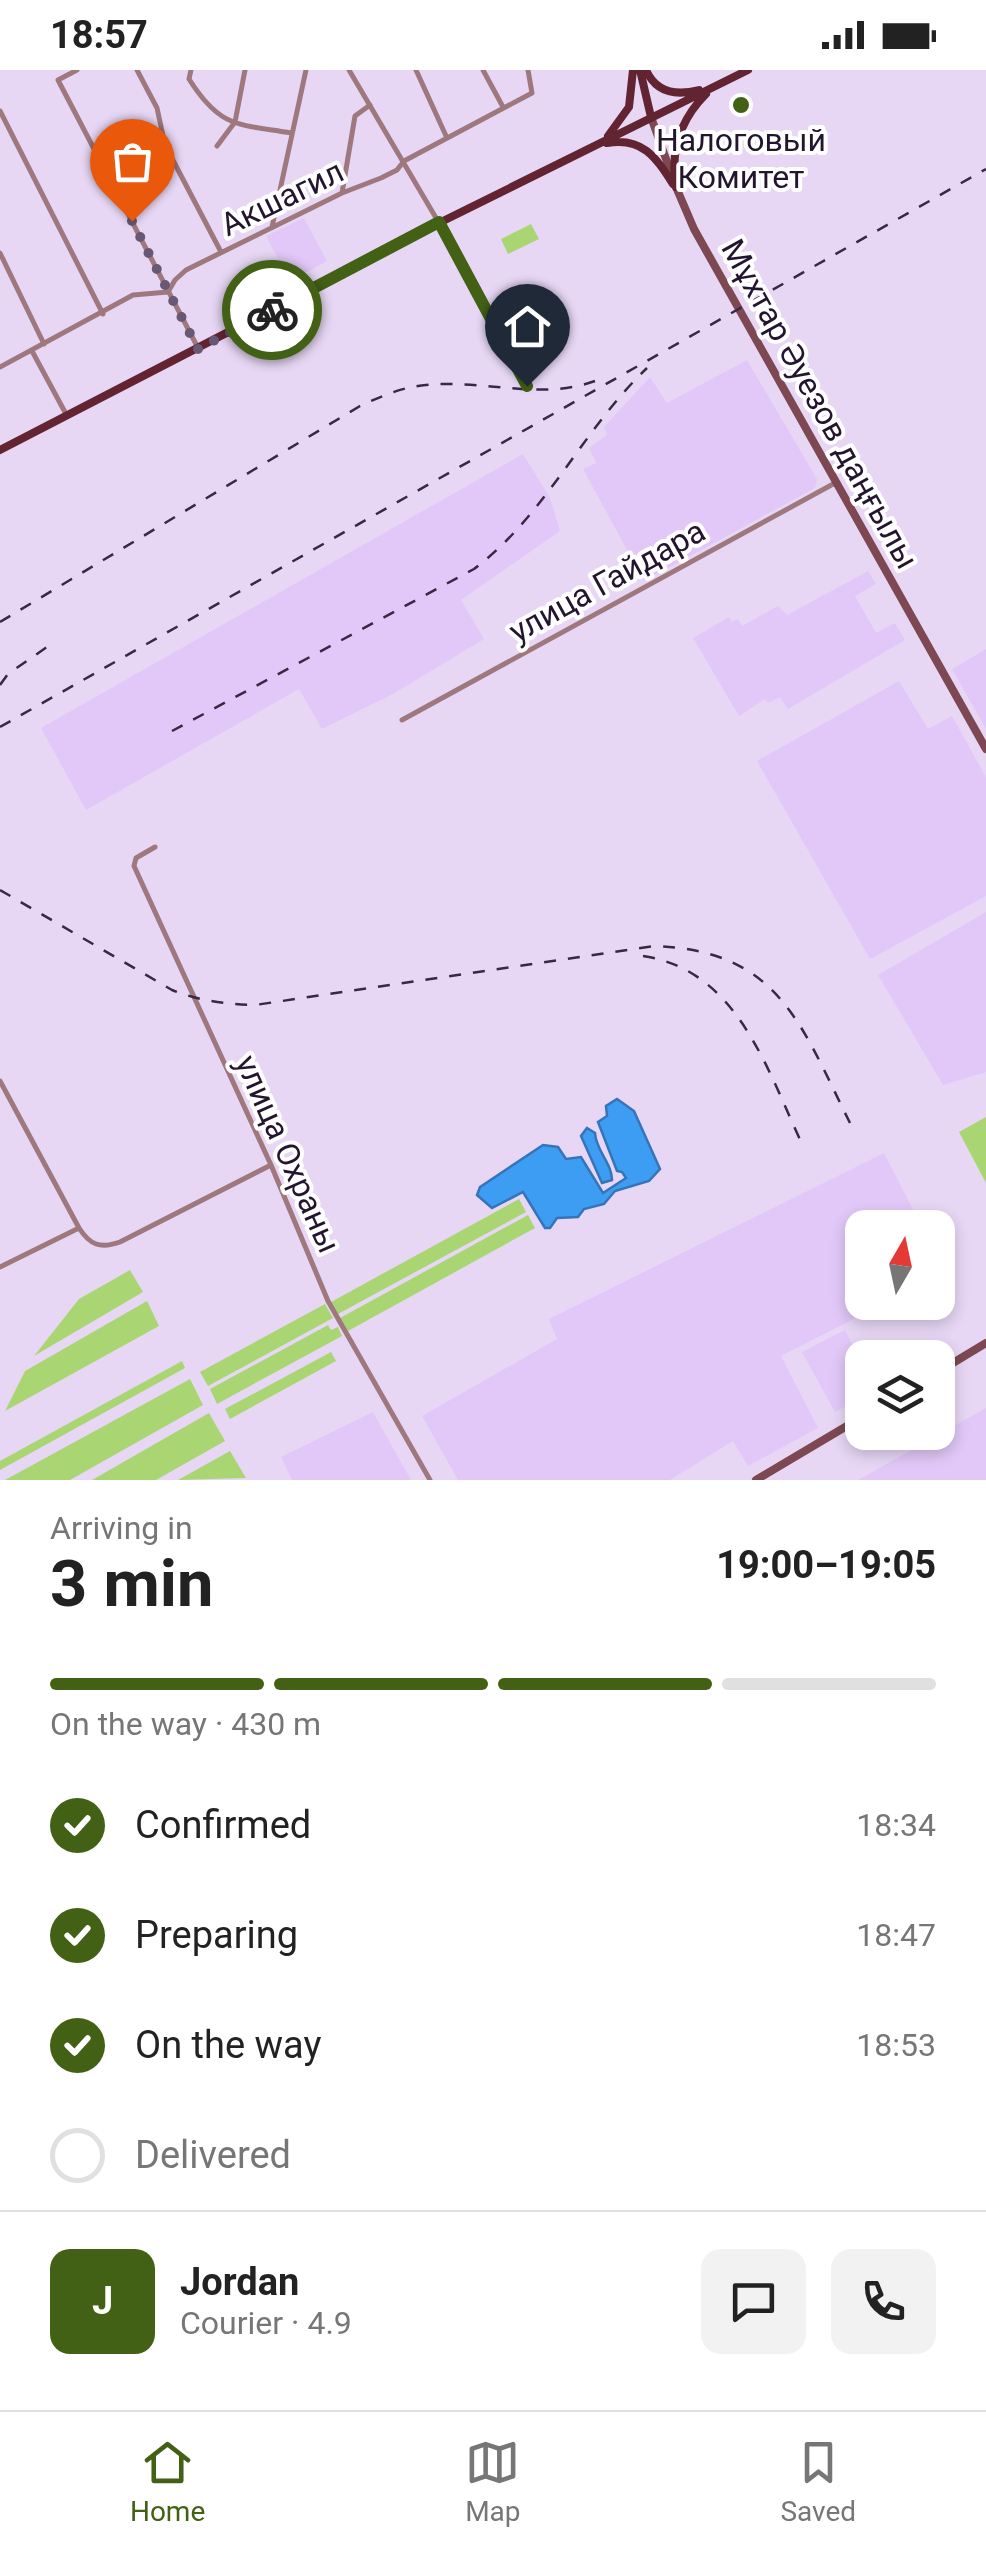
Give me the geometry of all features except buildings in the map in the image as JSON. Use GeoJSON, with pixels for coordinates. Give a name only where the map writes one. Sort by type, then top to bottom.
{"type":"FeatureCollection","features":[{"type":"Feature","properties":{"kind":"main road"},"geometry":{"type":"LineString","coordinates":[[594,147],[619,124],[630,107],[640,70],[656,86],[678,94],[721,83]]}},
{"type":"Feature","properties":{"kind":"main road","name":"Мұхтар Әуезов даңғылы"},"geometry":{"type":"LineString","coordinates":[[640,70],[651,117],[694,229],[986,750]]}},
{"type":"Feature","properties":{"kind":"main road"},"geometry":{"type":"LineString","coordinates":[[0,450],[439,222],[748,70]]}},
{"type":"Feature","properties":{"kind":"main road"},"geometry":{"type":"LineString","coordinates":[[676,187],[674,158],[680,131],[700,101],[721,83]]}},
{"type":"Feature","properties":{"kind":"main road"},"geometry":{"type":"LineString","coordinates":[[594,147],[622,141],[640,145],[652,153],[676,187]]}},
{"type":"Feature","properties":{"kind":"main road"},"geometry":{"type":"LineString","coordinates":[[955,1362],[986,1344]]}},
{"type":"Feature","properties":{"kind":"main road"},"geometry":{"type":"LineString","coordinates":[[756,1480],[845,1427]]}},
{"type":"Feature","properties":{"kind":"street"},"geometry":{"type":"LineString","coordinates":[[77,70],[58,80],[198,349]]}},
{"type":"Feature","properties":{"kind":"street"},"geometry":{"type":"LineString","coordinates":[[137,70],[157,108],[165,145],[221,252]]}},
{"type":"Feature","properties":{"kind":"street"},"geometry":{"type":"LineString","coordinates":[[191,70],[189,78],[209,109],[235,122],[291,133]]}},
{"type":"Feature","properties":{"kind":"street"},"geometry":{"type":"LineString","coordinates":[[217,146],[235,122],[245,70]]}},
{"type":"Feature","properties":{"kind":"street"},"geometry":{"type":"LineString","coordinates":[[272,227],[306,70]]}},
{"type":"Feature","properties":{"kind":"street"},"geometry":{"type":"LineString","coordinates":[[348,70],[439,222],[527,386]]}},
{"type":"Feature","properties":{"kind":"street"},"geometry":{"type":"LineString","coordinates":[[416,70],[448,138]]}},
{"type":"Feature","properties":{"kind":"street"},"geometry":{"type":"LineString","coordinates":[[484,70],[504,108]]}},
{"type":"Feature","properties":{"kind":"street","name":"Акшагил"},"geometry":{"type":"LineString","coordinates":[[0,368],[133,295],[168,292],[186,270],[397,170],[404,161],[532,93],[528,70]]}},
{"type":"Feature","properties":{"kind":"street"},"geometry":{"type":"LineString","coordinates":[[342,193],[355,116],[370,105]]}},
{"type":"Feature","properties":{"kind":"street"},"geometry":{"type":"LineString","coordinates":[[0,111],[103,314]]}},
{"type":"Feature","properties":{"kind":"street"},"geometry":{"type":"LineString","coordinates":[[0,253],[44,344]]}},
{"type":"Feature","properties":{"kind":"street"},"geometry":{"type":"LineString","coordinates":[[32,351],[67,416]]}},
{"type":"Feature","properties":{"kind":"street","name":"улица Гайдара"},"geometry":{"type":"LineString","coordinates":[[402,720],[834,483]]}},
{"type":"Feature","properties":{"kind":"street","name":"улица Охраны"},"geometry":{"type":"LineString","coordinates":[[154,847],[136,858],[134,866],[271,1165],[328,1300],[430,1480]]}},
{"type":"Feature","properties":{"kind":"street"},"geometry":{"type":"LineString","coordinates":[[0,1081],[80,1228],[97,1246],[108,1246],[271,1165]]}},
{"type":"Feature","properties":{"kind":"street"},"geometry":{"type":"LineString","coordinates":[[0,1267],[80,1228]]}},
{"type":"Feature","properties":{"kind":"shaded area"},"geometry":{"type":"Polygon","coordinates":[[[304,218],[327,261],[290,281],[266,236],[304,218]]]}},
{"type":"Feature","properties":{"kind":"shaded area"},"geometry":{"type":"Polygon","coordinates":[[[747,360],[817,479],[815,488],[644,581],[583,469],[596,463],[589,448],[607,435],[604,427],[650,377],[667,403],[747,360]]]}},
{"type":"Feature","properties":{"kind":"shaded area"},"geometry":{"type":"Polygon","coordinates":[[[523,454],[550,498],[560,531],[461,600],[484,639],[393,694],[322,729],[299,689],[86,810],[41,728],[523,454]]]}},
{"type":"Feature","properties":{"kind":"shaded area"},"geometry":{"type":"Polygon","coordinates":[[[868,571],[876,584],[855,596],[876,633],[895,623],[905,640],[788,709],[780,697],[768,703],[765,699],[739,716],[693,638],[729,617],[732,622],[738,619],[742,626],[778,606],[787,615],[868,571]]]}},
{"type":"Feature","properties":{"kind":"shaded area"},"geometry":{"type":"Polygon","coordinates":[[[986,649],[986,729],[952,669],[986,649]]]}},
{"type":"Feature","properties":{"kind":"shaded area"},"geometry":{"type":"Polygon","coordinates":[[[899,681],[928,729],[952,716],[986,777],[986,896],[870,959],[757,761],[899,681]]]}},
{"type":"Feature","properties":{"kind":"shaded area"},"geometry":{"type":"Polygon","coordinates":[[[986,912],[986,1072],[943,1085],[878,975],[986,912]]]}},
{"type":"Feature","properties":{"kind":"shaded area"},"geometry":{"type":"Polygon","coordinates":[[[884,1153],[913,1210],[845,1210],[845,1320],[852,1320],[781,1356],[818,1428],[748,1466],[733,1441],[670,1480],[458,1480],[422,1416],[557,1339],[549,1319],[884,1153]]]}},
{"type":"Feature","properties":{"kind":"shaded area"},"geometry":{"type":"Polygon","coordinates":[[[845,1330],[850,1340],[845,1340],[845,1407],[835,1412],[802,1352],[845,1330]]]}},
{"type":"Feature","properties":{"kind":"shaded area"},"geometry":{"type":"Polygon","coordinates":[[[986,1408],[986,1480],[858,1480],[911,1450],[955,1450],[955,1425],[986,1408]]]}},
{"type":"Feature","properties":{"kind":"shaded area"},"geometry":{"type":"Polygon","coordinates":[[[373,1412],[411,1480],[292,1480],[281,1457],[373,1412]]]}},
{"type":"Feature","properties":{"kind":"green space"},"geometry":{"type":"Polygon","coordinates":[[[531,224],[539,239],[508,254],[501,239],[531,224]]]}},
{"type":"Feature","properties":{"kind":"green space"},"geometry":{"type":"Polygon","coordinates":[[[986,1117],[986,1183],[959,1132],[986,1117]]]}},
{"type":"Feature","properties":{"kind":"green space"},"geometry":{"type":"Polygon","coordinates":[[[519,1199],[526,1212],[338,1314],[331,1302],[519,1199]]]}},
{"type":"Feature","properties":{"kind":"green space"},"geometry":{"type":"Polygon","coordinates":[[[528,1215],[535,1228],[348,1331],[340,1318],[528,1215]]]}},
{"type":"Feature","properties":{"kind":"green space"},"geometry":{"type":"Polygon","coordinates":[[[130,1270],[143,1292],[34,1356],[79,1299],[130,1270]]]}},
{"type":"Feature","properties":{"kind":"green space"},"geometry":{"type":"Polygon","coordinates":[[[147,1301],[159,1326],[5,1411],[25,1371],[147,1301]]]}},
{"type":"Feature","properties":{"kind":"green space"},"geometry":{"type":"Polygon","coordinates":[[[325,1304],[333,1318],[208,1386],[200,1372],[325,1304]]]}},
{"type":"Feature","properties":{"kind":"green space"},"geometry":{"type":"Polygon","coordinates":[[[328,1325],[331,1330],[338,1327],[342,1336],[217,1404],[210,1389],[328,1325]]]}},
{"type":"Feature","properties":{"kind":"green space"},"geometry":{"type":"Polygon","coordinates":[[[331,1352],[336,1361],[230,1419],[225,1409],[331,1352]]]}},
{"type":"Feature","properties":{"kind":"green space"},"geometry":{"type":"Polygon","coordinates":[[[182,1361],[185,1368],[0,1470],[0,1461],[182,1361]]]}},
{"type":"Feature","properties":{"kind":"green space"},"geometry":{"type":"Polygon","coordinates":[[[190,1379],[203,1405],[70,1480],[5,1480],[190,1379]]]}},
{"type":"Feature","properties":{"kind":"green space"},"geometry":{"type":"Polygon","coordinates":[[[209,1413],[225,1441],[156,1480],[92,1480],[209,1413]]]}},
{"type":"Feature","properties":{"kind":"green space"},"geometry":{"type":"Polygon","coordinates":[[[230,1451],[246,1478],[178,1480],[230,1451]]]}},
{"type":"Feature","properties":{"kind":"water"},"geometry":{"type":"Polygon","coordinates":[[[617,1099],[634,1111],[660,1169],[649,1181],[615,1191],[604,1204],[584,1209],[578,1217],[557,1218],[550,1228],[545,1228],[523,1192],[492,1208],[477,1195],[480,1187],[543,1145],[558,1147],[566,1159],[581,1157],[603,1193],[626,1178],[617,1171],[598,1122],[607,1116],[606,1106],[617,1099]]]}},
{"type":"Feature","properties":{"kind":"water"},"geometry":{"type":"Polygon","coordinates":[[[587,1128],[595,1133],[612,1180],[602,1183],[581,1136],[587,1128]]]}},
{"type":"Feature","properties":{"kind":"railway"},"geometry":{"type":"LineString","coordinates":[[0,727],[986,169]]}},
{"type":"Feature","properties":{"kind":"railway"},"geometry":{"type":"LineString","coordinates":[[172,731],[474,569],[522,524],[603,418],[647,368]]}},
{"type":"Feature","properties":{"kind":"railway"},"geometry":{"type":"LineString","coordinates":[[0,622],[384,395],[426,385],[553,389],[595,381]]}},
{"type":"Feature","properties":{"kind":"railway"},"geometry":{"type":"LineString","coordinates":[[0,685],[8,674],[47,647]]}},
{"type":"Feature","properties":{"kind":"railway"},"geometry":{"type":"LineString","coordinates":[[0,890],[172,990],[233,1004],[255,1005],[654,946],[696,951],[730,962],[758,978],[780,999],[816,1055],[850,1123]]}},
{"type":"Feature","properties":{"kind":"railway"},"geometry":{"type":"LineString","coordinates":[[643,956],[676,965],[703,981],[726,1002],[762,1056],[803,1146]]}},
{"type":"Feature","properties":{"kind":"way so far"},"geometry":{"type":"LineString","coordinates":[[132,221],[198,349],[272,310]]}},
{"type":"Feature","properties":{"kind":"place","name":"Налоговый Комитет"},"geometry":{"type":"Point","coordinates":[741,105]}},
{"type":"Feature","properties":{"kind":"route"},"geometry":{"type":"LineString","coordinates":[[272,310],[439,222],[527,386]]}}]}
